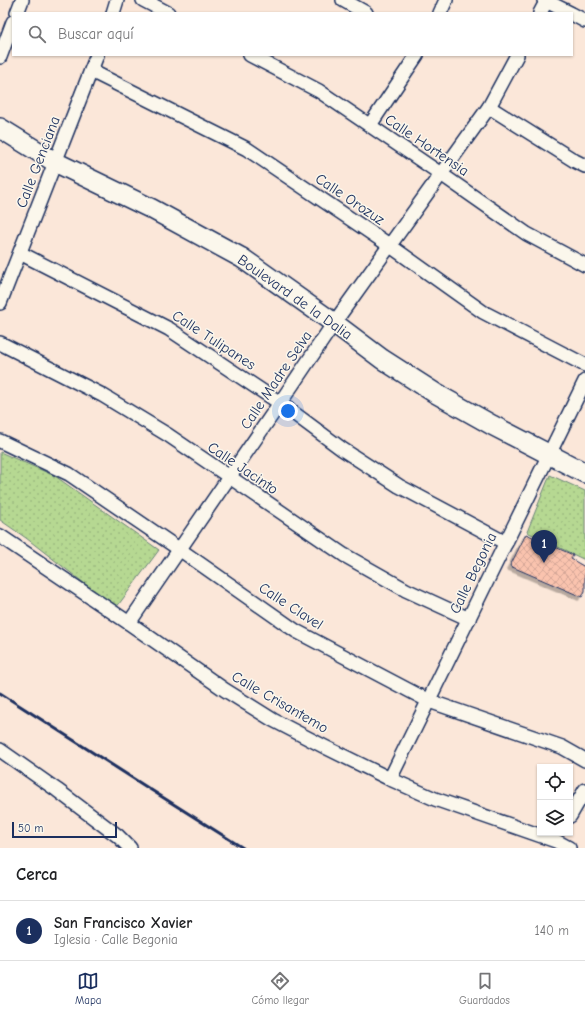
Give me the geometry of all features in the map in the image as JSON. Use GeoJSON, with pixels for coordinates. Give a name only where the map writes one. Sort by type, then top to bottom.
{"type":"FeatureCollection","features":[{"type":"Feature","properties":{"kind":"street"},"geometry":{"type":"LineString","coordinates":[[16,12],[22,0]]}},
{"type":"Feature","properties":{"kind":"street"},"geometry":{"type":"LineString","coordinates":[[113,12],[117,0]]}},
{"type":"Feature","properties":{"kind":"street"},"geometry":{"type":"LineString","coordinates":[[143,0],[166,12]]}},
{"type":"Feature","properties":{"kind":"street"},"geometry":{"type":"LineString","coordinates":[[343,0],[364,12]]}},
{"type":"Feature","properties":{"kind":"street"},"geometry":{"type":"LineString","coordinates":[[440,12],[446,0]]}},
{"type":"Feature","properties":{"kind":"street"},"geometry":{"type":"LineString","coordinates":[[540,12],[546,0],[567,12]]}},
{"type":"Feature","properties":{"kind":"street"},"geometry":{"type":"LineString","coordinates":[[573,15],[585,21]]}},
{"type":"Feature","properties":{"kind":"street"},"geometry":{"type":"LineString","coordinates":[[0,57],[8,25]]}},
{"type":"Feature","properties":{"kind":"street","name":"Calle Genciana"},"geometry":{"type":"LineString","coordinates":[[0,303],[97,56]]}},
{"type":"Feature","properties":{"kind":"street","name":"Calle Hortensia"},"geometry":{"type":"LineString","coordinates":[[252,56],[319,92],[370,125],[527,234],[585,265]]}},
{"type":"Feature","properties":{"kind":"street"},"geometry":{"type":"LineString","coordinates":[[370,125],[417,56]]}},
{"type":"Feature","properties":{"kind":"street","name":"Calle Madre Selva"},"geometry":{"type":"LineString","coordinates":[[129,623],[334,323],[488,106],[516,56]]}},
{"type":"Feature","properties":{"kind":"street","name":"Calle Orozuz"},"geometry":{"type":"LineString","coordinates":[[91,71],[246,149],[389,245],[483,312],[585,365]]}},
{"type":"Feature","properties":{"kind":"street"},"geometry":{"type":"LineString","coordinates":[[488,106],[585,166]]}},
{"type":"Feature","properties":{"kind":"street","name":"Boulevard de la Dalia"},"geometry":{"type":"LineString","coordinates":[[0,128],[56,162],[152,210],[242,258],[382,359],[435,393],[492,425],[585,473]]}},
{"type":"Feature","properties":{"kind":"street","name":"Calle Tulipanes"},"geometry":{"type":"LineString","coordinates":[[20,253],[170,329],[280,403],[342,449],[399,486],[506,543]]}},
{"type":"Feature","properties":{"kind":"street","name":"Calle Jacinto"},"geometry":{"type":"LineString","coordinates":[[0,343],[102,395],[168,435],[344,555],[406,590],[469,619]]}},
{"type":"Feature","properties":{"kind":"street","name":"Calle Begonia"},"geometry":{"type":"LineString","coordinates":[[390,779],[585,381]]}},
{"type":"Feature","properties":{"kind":"street","name":"Calle Clavel"},"geometry":{"type":"LineString","coordinates":[[0,441],[69,474],[296,631],[429,701],[562,747],[585,760]]}},
{"type":"Feature","properties":{"kind":"street","name":"Calle Crisantemo"},"geometry":{"type":"LineString","coordinates":[[0,536],[129,623],[224,690],[273,720],[390,779],[435,798],[558,837],[569,848]]}},
{"type":"Feature","properties":{"kind":"street"},"geometry":{"type":"LineString","coordinates":[[0,750],[58,790],[118,836],[130,848]]}},
{"type":"Feature","properties":{"kind":"street"},"geometry":{"type":"LineString","coordinates":[[573,811],[585,790]]}},
{"type":"Feature","properties":{"kind":"green space"},"geometry":{"type":"Polygon","coordinates":[[[0,452],[55,476],[159,550],[116,608],[26,538],[0,520],[0,452]]]}},
{"type":"Feature","properties":{"kind":"green space"},"geometry":{"type":"Polygon","coordinates":[[[550,475],[585,491],[585,560],[527,532],[550,475]]]}},
{"type":"Feature","properties":{"kind":"building"},"geometry":{"type":"Polygon","coordinates":[[[526,534],[573,555],[571,559],[585,567],[585,591],[582,597],[510,566],[526,534]]]}},
{"type":"Feature","properties":{"kind":"railway"},"geometry":{"type":"LineString","coordinates":[[0,693],[243,848]]}},
{"type":"Feature","properties":{"kind":"place","name":"San Francisco Xavier"},"geometry":{"type":"Point","coordinates":[544,563]}}]}
